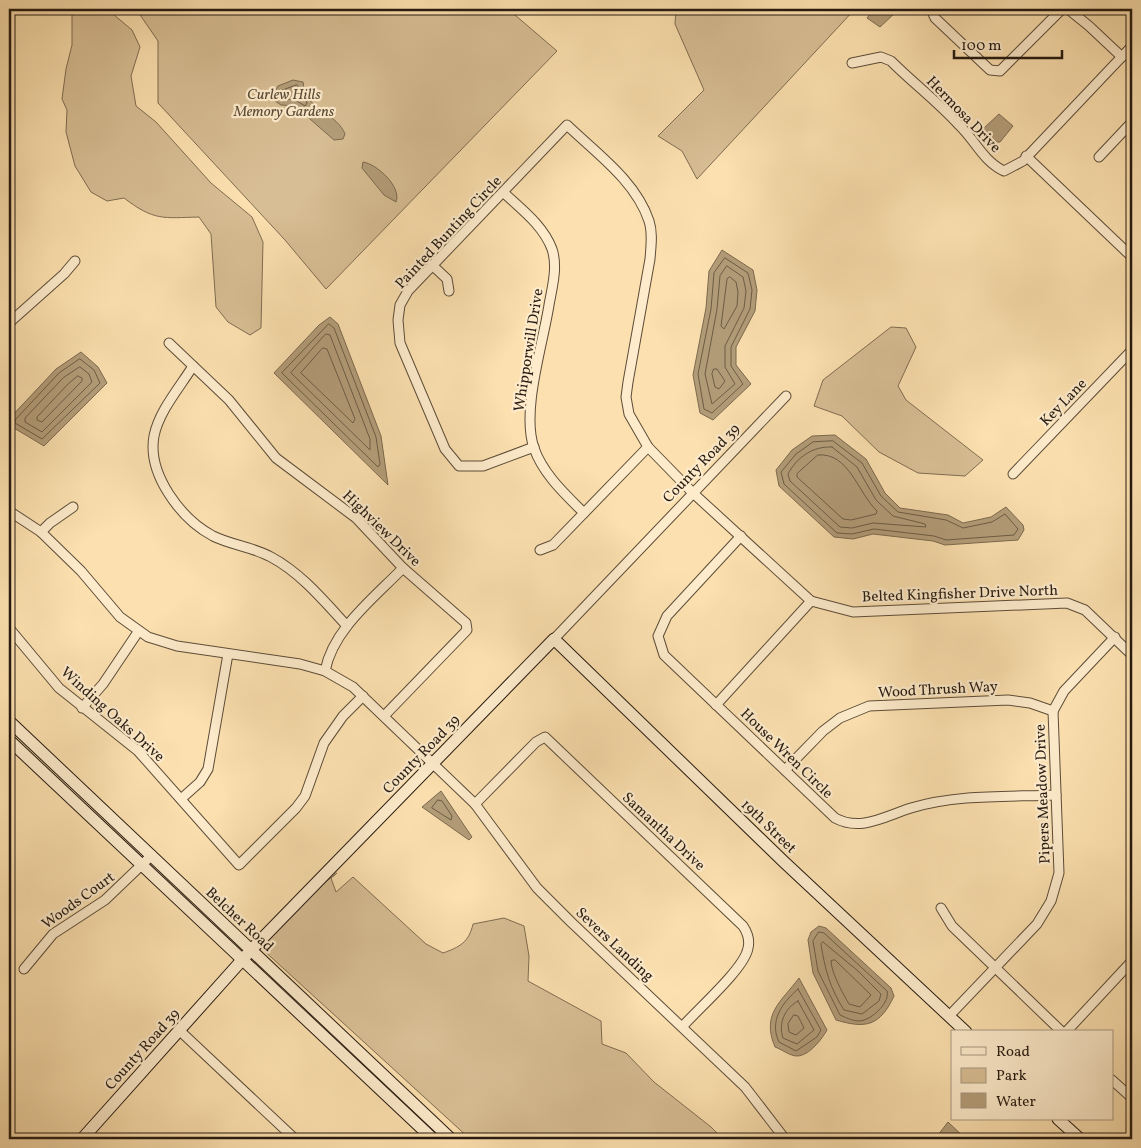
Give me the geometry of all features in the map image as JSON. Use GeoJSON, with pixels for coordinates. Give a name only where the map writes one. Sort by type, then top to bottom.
{"type":"FeatureCollection","features":[{"type":"Feature","properties":{"kind":"street"},"geometry":{"type":"LineString","coordinates":[[931,9],[935,18],[990,70],[1000,71],[1062,9]]}},
{"type":"Feature","properties":{"kind":"street"},"geometry":{"type":"LineString","coordinates":[[1068,9],[1090,26],[1122,57]]}},
{"type":"Feature","properties":{"kind":"street","name":"Hermosa Drive"},"geometry":{"type":"LineString","coordinates":[[852,63],[881,57],[891,61],[958,123],[968,134],[972,143],[997,167],[1004,171],[1010,170],[1023,162],[1026,156],[1132,46]]}},
{"type":"Feature","properties":{"kind":"street"},"geometry":{"type":"LineString","coordinates":[[1099,156],[1132,122]]}},
{"type":"Feature","properties":{"kind":"street","name":"Painted Bunting Circle"},"geometry":{"type":"LineString","coordinates":[[534,448],[483,466],[459,466],[445,449],[400,343],[397,328],[400,306],[408,291],[567,125]]}},
{"type":"Feature","properties":{"kind":"street","name":"Belted Kingfisher Drive North"},"geometry":{"type":"LineString","coordinates":[[567,125],[634,191],[649,222],[652,242],[626,397],[628,414],[648,447],[693,493],[811,600],[853,612],[1067,603],[1085,610],[1132,655]]}},
{"type":"Feature","properties":{"kind":"street"},"geometry":{"type":"LineString","coordinates":[[1026,156],[1132,257]]}},
{"type":"Feature","properties":{"kind":"street","name":"Whipporwill Drive"},"geometry":{"type":"LineString","coordinates":[[503,192],[543,233],[552,251],[554,262],[547,320],[531,402],[531,428],[534,448],[556,484],[584,513]]}},
{"type":"Feature","properties":{"kind":"street"},"geometry":{"type":"LineString","coordinates":[[9,323],[64,274],[75,261]]}},
{"type":"Feature","properties":{"kind":"street"},"geometry":{"type":"LineString","coordinates":[[432,265],[447,279],[449,291]]}},
{"type":"Feature","properties":{"kind":"street","name":"Highview Drive"},"geometry":{"type":"LineString","coordinates":[[169,343],[229,400],[276,458],[356,518],[403,568],[466,622],[467,630],[384,716]]}},
{"type":"Feature","properties":{"kind":"street","name":"Key Lane"},"geometry":{"type":"LineString","coordinates":[[1014,474],[1132,350]]}},
{"type":"Feature","properties":{"kind":"street"},"geometry":{"type":"LineString","coordinates":[[194,366],[164,413],[154,436],[157,469],[169,492],[181,509],[202,529],[215,537],[255,549],[279,562],[303,580],[347,626]]}},
{"type":"Feature","properties":{"kind":"street","name":"County Road 39"},"geometry":{"type":"LineString","coordinates":[[82,1139],[251,950],[554,639],[786,396]]}},
{"type":"Feature","properties":{"kind":"street"},"geometry":{"type":"LineString","coordinates":[[540,550],[553,544],[648,447]]}},
{"type":"Feature","properties":{"kind":"street"},"geometry":{"type":"LineString","coordinates":[[40,532],[73,507]]}},
{"type":"Feature","properties":{"kind":"street","name":"Severs Landing"},"geometry":{"type":"LineString","coordinates":[[9,511],[40,532],[81,571],[120,618],[138,632],[164,643],[300,664],[325,671],[353,687],[475,804],[537,888],[745,1087],[785,1139]]}},
{"type":"Feature","properties":{"kind":"street","name":"House Wren Circle"},"geometry":{"type":"LineString","coordinates":[[741,536],[667,616],[658,636],[664,655],[834,818],[849,824],[862,825],[912,808],[947,799],[1056,795]]}},
{"type":"Feature","properties":{"kind":"street"},"geometry":{"type":"LineString","coordinates":[[325,671],[332,647],[347,626],[403,568]]}},
{"type":"Feature","properties":{"kind":"street"},"geometry":{"type":"LineString","coordinates":[[716,705],[811,600]]}},
{"type":"Feature","properties":{"kind":"street","name":"Winding Oaks Drive"},"geometry":{"type":"LineString","coordinates":[[9,628],[59,688],[82,708],[138,750],[239,865],[296,808],[305,796],[324,743],[343,716],[363,696]]}},
{"type":"Feature","properties":{"kind":"street"},"geometry":{"type":"LineString","coordinates":[[82,708],[103,684],[138,632]]}},
{"type":"Feature","properties":{"kind":"street"},"geometry":{"type":"LineString","coordinates":[[1053,711],[1064,691],[1115,637]]}},
{"type":"Feature","properties":{"kind":"street","name":"19th Street"},"geometry":{"type":"LineString","coordinates":[[554,639],[784,861],[964,1030]]}},
{"type":"Feature","properties":{"kind":"street"},"geometry":{"type":"LineString","coordinates":[[181,798],[200,782],[208,769],[228,654]]}},
{"type":"Feature","properties":{"kind":"street","name":"Wood Thrush Way"},"geometry":{"type":"LineString","coordinates":[[785,770],[823,730],[840,718],[869,706],[1008,700],[1030,703],[1053,711]]}},
{"type":"Feature","properties":{"kind":"street","name":"Pipers Meadow Drive"},"geometry":{"type":"LineString","coordinates":[[949,1016],[1037,924],[1050,901],[1059,874],[1053,711]]}},
{"type":"Feature","properties":{"kind":"street","name":"Belcher Road"},"geometry":{"type":"LineString","coordinates":[[9,720],[452,1139]]}},
{"type":"Feature","properties":{"kind":"street","name":"Samantha Drive"},"geometry":{"type":"LineString","coordinates":[[475,804],[536,742],[545,737],[743,926],[748,933],[749,948],[742,964],[683,1026]]}},
{"type":"Feature","properties":{"kind":"street","name":"Belcher Road"},"geometry":{"type":"LineString","coordinates":[[9,740],[433,1139]]}},
{"type":"Feature","properties":{"kind":"street","name":"Woods Court"},"geometry":{"type":"LineString","coordinates":[[24,969],[53,934],[105,900],[152,855]]}},
{"type":"Feature","properties":{"kind":"street"},"geometry":{"type":"LineString","coordinates":[[941,908],[952,926],[995,969],[1062,1030]]}},
{"type":"Feature","properties":{"kind":"street"},"geometry":{"type":"LineString","coordinates":[[1066,1030],[1132,961]]}},
{"type":"Feature","properties":{"kind":"street"},"geometry":{"type":"LineString","coordinates":[[179,1030],[295,1139]]}},
{"type":"Feature","properties":{"kind":"street"},"geometry":{"type":"LineString","coordinates":[[1114,1082],[1132,1098]]}},
{"type":"Feature","properties":{"kind":"street"},"geometry":{"type":"LineString","coordinates":[[1059,1120],[1080,1139]]}},
{"type":"Feature","properties":{"kind":"green space"},"geometry":{"type":"Polygon","coordinates":[[[78,9],[107,9],[132,30],[140,47],[131,76],[136,106],[156,122],[211,183],[252,217],[263,242],[261,328],[250,335],[228,322],[216,307],[211,234],[199,217],[159,217],[143,211],[124,198],[107,201],[91,192],[75,166],[66,132],[67,110],[62,99],[66,69],[72,45],[72,11],[78,9]]]}},
{"type":"Feature","properties":{"kind":"green space","name":"Curlew Hills Memory Gardens"},"geometry":{"type":"Polygon","coordinates":[[[136,9],[508,9],[557,51],[326,289],[285,240],[158,103],[158,41],[136,9]]]}},
{"type":"Feature","properties":{"kind":"green space"},"geometry":{"type":"Polygon","coordinates":[[[676,9],[855,9],[697,179],[682,151],[658,136],[704,90],[675,24],[676,9]]]}},
{"type":"Feature","properties":{"kind":"green space"},"geometry":{"type":"Polygon","coordinates":[[[891,327],[906,328],[916,347],[898,386],[906,400],[983,460],[965,476],[918,473],[879,452],[842,416],[814,406],[823,380],[891,327]]]}},
{"type":"Feature","properties":{"kind":"green space"},"geometry":{"type":"Polygon","coordinates":[[[337,873],[331,878],[336,892],[353,877],[426,944],[443,953],[463,943],[469,935],[473,924],[504,918],[524,926],[529,956],[528,981],[601,1021],[602,1044],[626,1053],[654,1082],[711,1127],[723,1139],[470,1139],[260,947],[314,891],[337,873]]]}},
{"type":"Feature","properties":{"kind":"water"},"geometry":{"type":"Polygon","coordinates":[[[874,9],[897,9],[897,11],[880,27],[867,18],[874,9]]]}},
{"type":"Feature","properties":{"kind":"water"},"geometry":{"type":"Polygon","coordinates":[[[293,80],[303,82],[307,97],[341,127],[345,134],[343,139],[334,140],[295,106],[281,105],[275,101],[274,94],[278,86],[293,80]]]}},
{"type":"Feature","properties":{"kind":"water"},"geometry":{"type":"Polygon","coordinates":[[[999,114],[1013,126],[1000,142],[997,142],[983,129],[999,114]]]}},
{"type":"Feature","properties":{"kind":"water"},"geometry":{"type":"Polygon","coordinates":[[[363,162],[375,167],[392,183],[397,196],[396,202],[384,195],[362,168],[363,162]]]}},
{"type":"Feature","properties":{"kind":"water"},"geometry":{"type":"Polygon","coordinates":[[[722,250],[753,270],[757,290],[755,311],[736,347],[736,365],[751,384],[713,420],[700,413],[693,375],[706,308],[709,271],[722,250]]]}},
{"type":"Feature","properties":{"kind":"water"},"geometry":{"type":"Polygon","coordinates":[[[330,317],[338,324],[381,436],[388,485],[274,373],[319,325],[330,317]]]}},
{"type":"Feature","properties":{"kind":"water"},"geometry":{"type":"Polygon","coordinates":[[[81,352],[98,367],[107,383],[44,446],[9,425],[9,419],[56,369],[81,352]]]}},
{"type":"Feature","properties":{"kind":"water"},"geometry":{"type":"Polygon","coordinates":[[[835,435],[866,459],[885,493],[900,508],[948,515],[963,523],[991,517],[1006,507],[1023,525],[1024,530],[1018,540],[945,545],[933,541],[873,534],[853,539],[834,537],[779,486],[776,470],[792,450],[812,436],[835,435]]]}},
{"type":"Feature","properties":{"kind":"water"},"geometry":{"type":"Polygon","coordinates":[[[441,791],[472,837],[469,840],[422,807],[441,791]]]}},
{"type":"Feature","properties":{"kind":"water"},"geometry":{"type":"Polygon","coordinates":[[[819,926],[826,928],[891,988],[894,996],[889,1006],[883,1014],[871,1023],[856,1024],[836,1020],[813,973],[808,940],[811,932],[819,926]]]}},
{"type":"Feature","properties":{"kind":"water"},"geometry":{"type":"Polygon","coordinates":[[[799,978],[827,1030],[810,1050],[797,1056],[775,1047],[770,1026],[775,1009],[799,978]]]}},
{"type":"Feature","properties":{"kind":"water"},"geometry":{"type":"Polygon","coordinates":[[[948,1122],[966,1139],[935,1139],[948,1122]]]}}]}
